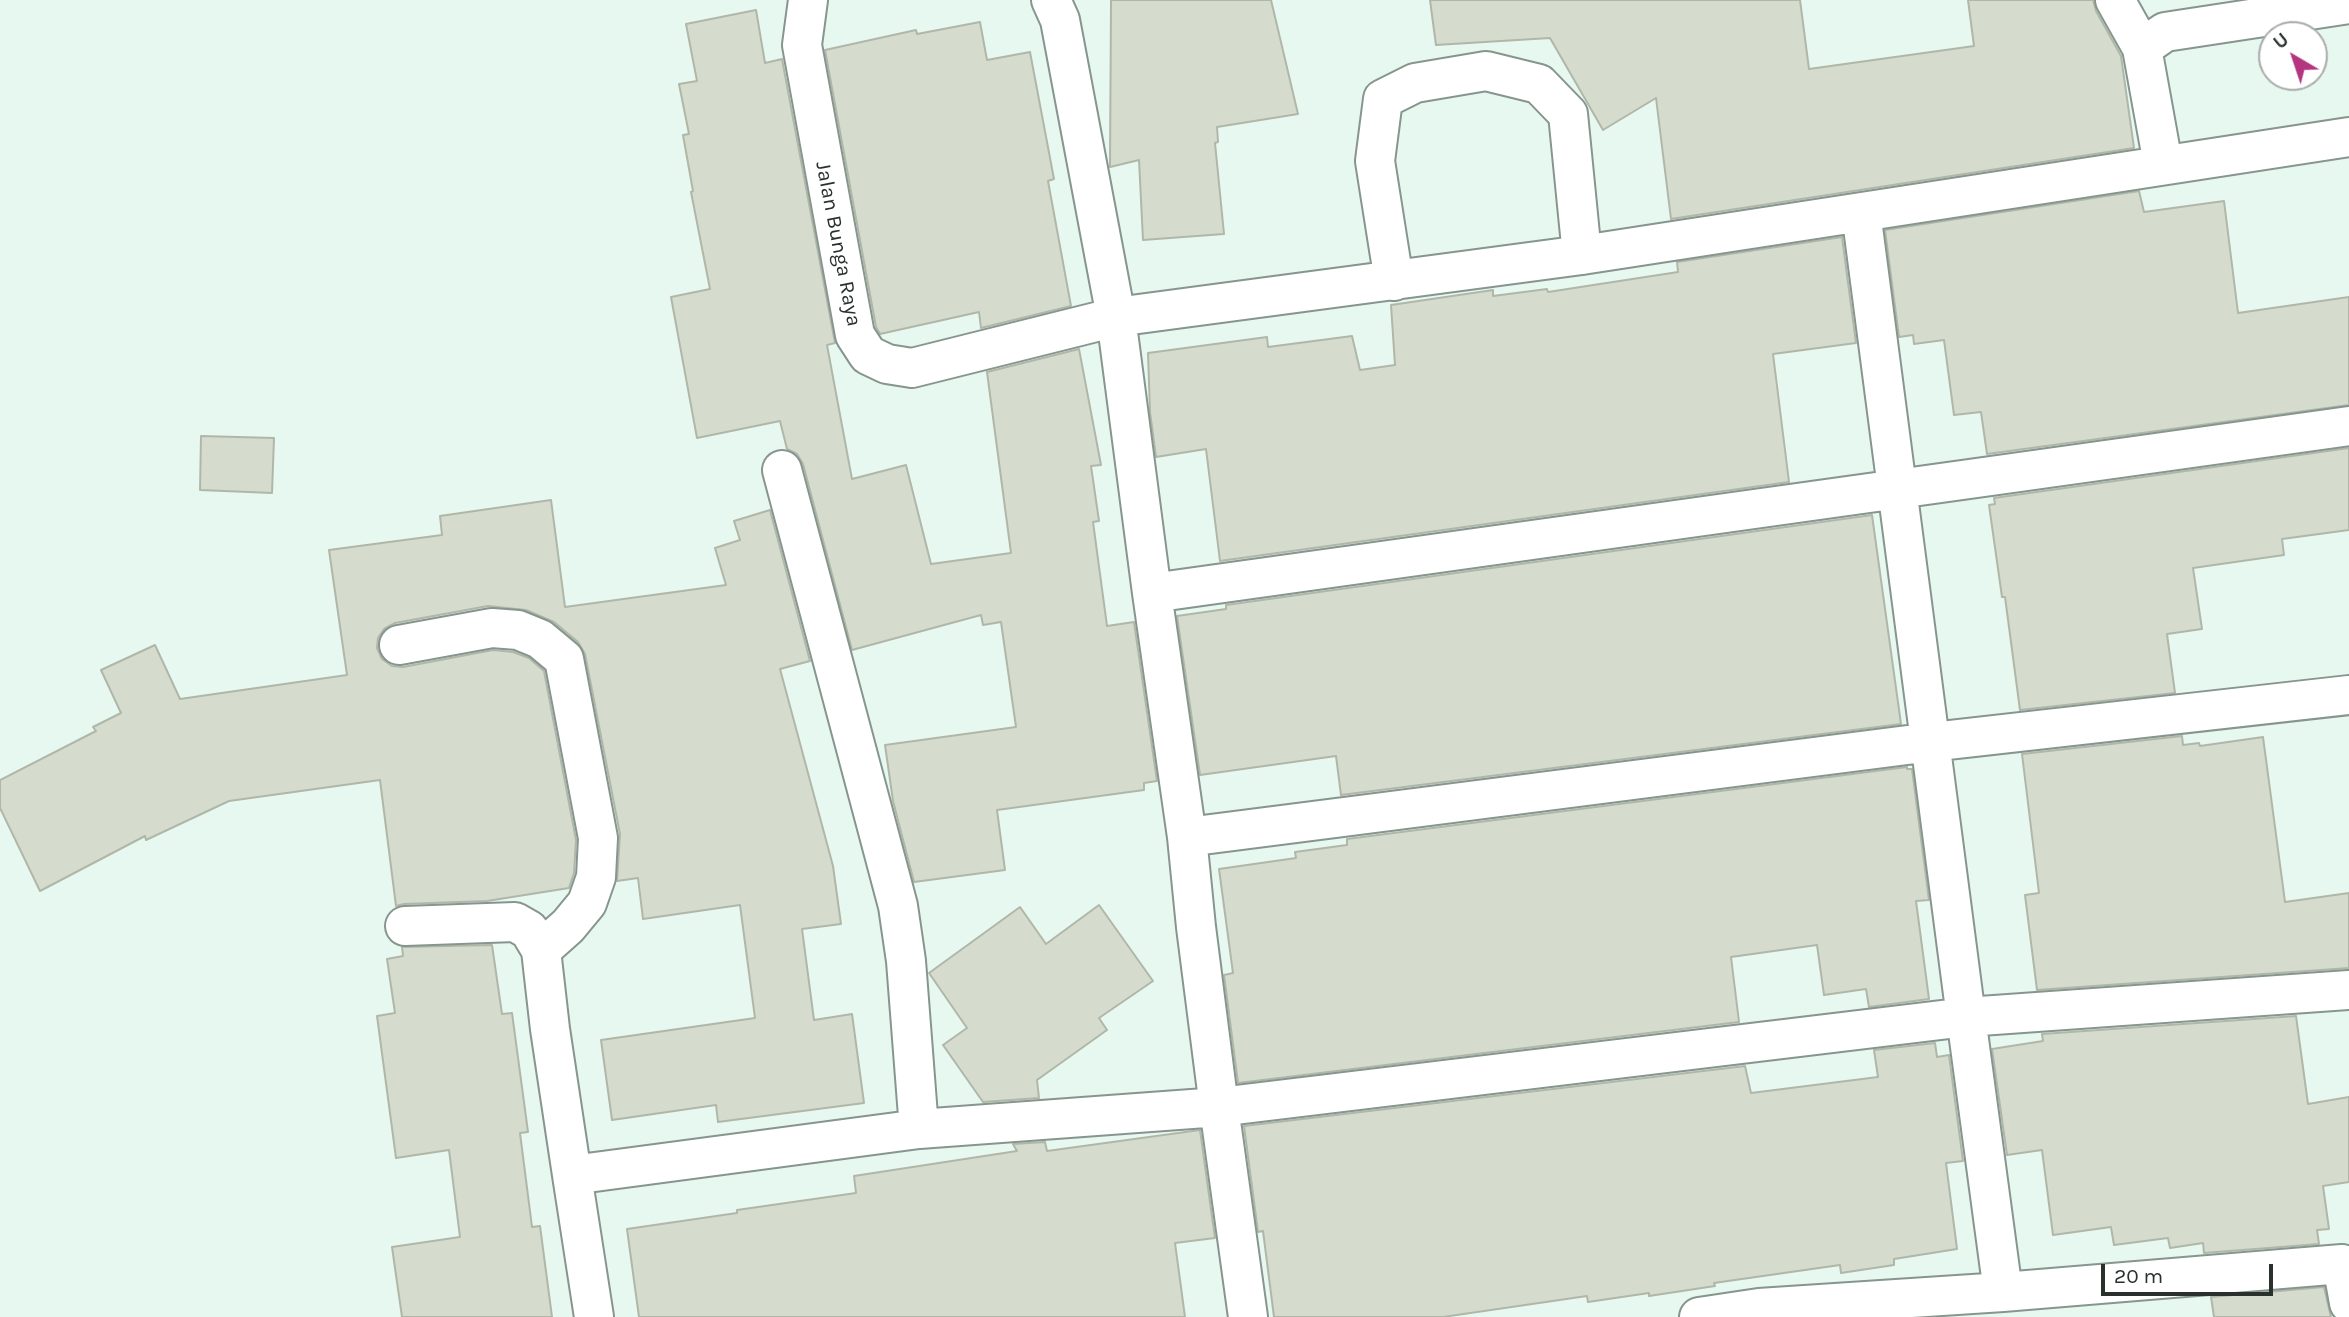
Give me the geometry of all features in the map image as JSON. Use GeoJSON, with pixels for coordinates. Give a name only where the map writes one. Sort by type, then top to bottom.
{"type":"FeatureCollection","features":[{"type":"Feature","properties":{"kind":"street","name":"Jalan Bunga Raya"},"geometry":{"type":"LineString","coordinates":[[808,0],[802,45],[850,313],[855,335],[868,355],[887,364],[912,368],[1116,317]]}},
{"type":"Feature","properties":{"kind":"street"},"geometry":{"type":"LineString","coordinates":[[1051,0],[1060,20],[1116,317],[1187,837],[1196,927],[1248,1317]]}},
{"type":"Feature","properties":{"kind":"street"},"geometry":{"type":"LineString","coordinates":[[2115,0],[2142,48],[2163,164]]}},
{"type":"Feature","properties":{"kind":"street"},"geometry":{"type":"LineString","coordinates":[[2142,48],[2165,32],[2349,4]]}},
{"type":"Feature","properties":{"kind":"street"},"geometry":{"type":"LineString","coordinates":[[1394,281],[1376,161],[1383,99],[1415,83],[1486,71],[1539,84],[1568,114],[1582,255]]}},
{"type":"Feature","properties":{"kind":"street"},"geometry":{"type":"LineString","coordinates":[[1116,317],[1582,255],[2349,137]]}},
{"type":"Feature","properties":{"kind":"street"},"geometry":{"type":"LineString","coordinates":[[1861,212],[2003,1292]]}},
{"type":"Feature","properties":{"kind":"street"},"geometry":{"type":"LineString","coordinates":[[1152,593],[2349,426]]}},
{"type":"Feature","properties":{"kind":"street"},"geometry":{"type":"LineString","coordinates":[[782,470],[898,906],[906,961],[919,1129]]}},
{"type":"Feature","properties":{"kind":"street"},"geometry":{"type":"LineString","coordinates":[[399,645],[492,628],[518,630],[540,639],[564,659],[598,838],[596,877],[587,903],[568,926],[541,950]]}},
{"type":"Feature","properties":{"kind":"street"},"geometry":{"type":"LineString","coordinates":[[1187,837],[1931,742],[2349,695]]}},
{"type":"Feature","properties":{"kind":"street"},"geometry":{"type":"LineString","coordinates":[[405,926],[515,922],[529,930],[541,950],[550,1028],[594,1317]]}},
{"type":"Feature","properties":{"kind":"street"},"geometry":{"type":"LineString","coordinates":[[572,1175],[919,1129],[1219,1107],[1966,1017],[2349,990]]}},
{"type":"Feature","properties":{"kind":"street"},"geometry":{"type":"LineString","coordinates":[[1699,1317],[2346,1264],[2349,1303]]}},
{"type":"Feature","properties":{"kind":"building"},"geometry":{"type":"Polygon","coordinates":[[[1111,0],[1271,0],[1298,114],[1217,127],[1218,142],[1215,143],[1224,234],[1143,240],[1139,160],[1110,167],[1111,0]]]}},
{"type":"Feature","properties":{"kind":"building"},"geometry":{"type":"Polygon","coordinates":[[[1430,0],[1800,0],[1809,69],[1974,46],[1968,0],[2093,0],[2096,11],[2121,56],[2134,148],[1671,219],[1656,98],[1603,130],[1550,38],[1436,45],[1430,0]]]}},
{"type":"Feature","properties":{"kind":"building"},"geometry":{"type":"Polygon","coordinates":[[[756,10],[765,63],[782,59],[835,343],[827,345],[852,479],[906,465],[931,564],[1011,553],[987,372],[1079,349],[1101,465],[1091,466],[1099,521],[1093,522],[1107,626],[1134,622],[1157,781],[1144,783],[1144,790],[997,810],[1005,870],[914,882],[893,801],[885,745],[1016,727],[1001,622],[983,625],[981,615],[852,650],[803,464],[797,454],[787,449],[780,421],[697,438],[671,297],[710,289],[683,135],[689,134],[679,84],[697,81],[686,24],[756,10]]]}},
{"type":"Feature","properties":{"kind":"building"},"geometry":{"type":"Polygon","coordinates":[[[980,22],[987,60],[1030,52],[1054,179],[1048,181],[1071,306],[981,328],[979,312],[880,334],[876,327],[825,50],[916,30],[917,34],[980,22]]]}},
{"type":"Feature","properties":{"kind":"building"},"geometry":{"type":"Polygon","coordinates":[[[2139,191],[2144,212],[2224,201],[2238,313],[2349,297],[2349,405],[1987,454],[1981,412],[1954,415],[1944,340],[1914,344],[1913,335],[1899,337],[1885,230],[2139,191]]]}},
{"type":"Feature","properties":{"kind":"building"},"geometry":{"type":"Polygon","coordinates":[[[1842,237],[1856,343],[1773,354],[1789,482],[1220,561],[1206,449],[1156,457],[1150,412],[1148,353],[1267,337],[1268,347],[1352,336],[1360,370],[1395,365],[1391,305],[1493,290],[1493,296],[1547,289],[1548,292],[1678,272],[1677,262],[1842,237]]]}},
{"type":"Feature","properties":{"kind":"building"},"geometry":{"type":"Polygon","coordinates":[[[201,436],[274,438],[272,493],[200,490],[201,436]]]}},
{"type":"Feature","properties":{"kind":"building"},"geometry":{"type":"Polygon","coordinates":[[[2349,448],[2349,530],[2282,539],[2284,555],[2193,568],[2202,629],[2167,634],[2175,693],[2020,710],[1989,505],[1995,504],[1994,498],[2349,448]]]}},
{"type":"Feature","properties":{"kind":"building"},"geometry":{"type":"Polygon","coordinates":[[[551,500],[565,607],[726,585],[715,548],[740,540],[734,521],[770,510],[810,661],[780,669],[833,866],[841,924],[802,929],[814,1020],[852,1014],[864,1103],[718,1122],[716,1105],[612,1120],[601,1040],[755,1018],[740,905],[643,919],[638,878],[617,881],[620,834],[585,654],[578,642],[554,622],[526,610],[488,606],[395,623],[384,629],[378,638],[377,648],[382,659],[392,666],[403,667],[493,650],[513,652],[529,658],[544,671],[576,840],[574,873],[569,888],[487,901],[396,906],[380,780],[229,801],[146,840],[145,836],[40,891],[0,808],[0,780],[96,731],[93,727],[121,713],[101,670],[155,645],[180,699],[347,675],[329,550],[442,535],[440,516],[551,500]]]}},
{"type":"Feature","properties":{"kind":"building"},"geometry":{"type":"Polygon","coordinates":[[[1872,515],[1901,724],[1341,795],[1336,756],[1200,775],[1177,616],[1226,609],[1226,605],[1872,515]]]}},
{"type":"Feature","properties":{"kind":"building"},"geometry":{"type":"Polygon","coordinates":[[[2182,736],[2183,745],[2199,743],[2200,746],[2263,737],[2285,902],[2349,893],[2349,968],[2037,990],[2025,895],[2039,893],[2022,754],[2182,736]]]}},
{"type":"Feature","properties":{"kind":"building"},"geometry":{"type":"Polygon","coordinates":[[[1907,767],[1912,769],[1929,900],[1916,901],[1929,999],[1869,1007],[1866,989],[1824,995],[1817,945],[1731,957],[1739,1022],[1238,1083],[1224,975],[1233,973],[1219,869],[1296,858],[1295,852],[1347,845],[1347,839],[1907,767]]]}},
{"type":"Feature","properties":{"kind":"building"},"geometry":{"type":"Polygon","coordinates":[[[1099,905],[1153,981],[1099,1018],[1107,1030],[1037,1080],[1039,1098],[983,1102],[943,1045],[967,1028],[929,973],[1020,907],[1046,944],[1099,905]]]}},
{"type":"Feature","properties":{"kind":"building"},"geometry":{"type":"Polygon","coordinates":[[[492,945],[502,1014],[512,1013],[528,1132],[520,1133],[532,1227],[540,1226],[552,1317],[402,1317],[392,1247],[460,1237],[449,1150],[396,1158],[377,1016],[395,1013],[387,959],[403,956],[402,947],[492,945]]]}},
{"type":"Feature","properties":{"kind":"building"},"geometry":{"type":"Polygon","coordinates":[[[2296,1016],[2308,1104],[2349,1097],[2349,1182],[2323,1186],[2329,1229],[2317,1230],[2319,1244],[2204,1253],[2203,1243],[2170,1248],[2168,1238],[2114,1245],[2111,1227],[2053,1235],[2042,1150],[2007,1155],[1992,1049],[2043,1041],[2042,1034],[2296,1016]]]}},
{"type":"Feature","properties":{"kind":"building"},"geometry":{"type":"Polygon","coordinates":[[[1935,1043],[1937,1057],[1949,1055],[1963,1161],[1946,1163],[1957,1249],[1894,1259],[1894,1265],[1841,1273],[1840,1265],[1714,1283],[1715,1286],[1649,1296],[1649,1293],[1588,1302],[1587,1296],[1443,1317],[1274,1317],[1263,1231],[1258,1232],[1244,1126],[1745,1066],[1751,1093],[1878,1077],[1874,1050],[1935,1043]]]}},
{"type":"Feature","properties":{"kind":"building"},"geometry":{"type":"Polygon","coordinates":[[[1200,1130],[1215,1238],[1175,1243],[1185,1317],[639,1317],[627,1229],[856,1193],[854,1176],[1017,1151],[1013,1144],[1045,1142],[1047,1151],[1200,1130]]]}},
{"type":"Feature","properties":{"kind":"building"},"geometry":{"type":"Polygon","coordinates":[[[2324,1287],[2331,1317],[2214,1317],[2211,1297],[2324,1287]]]}}]}
